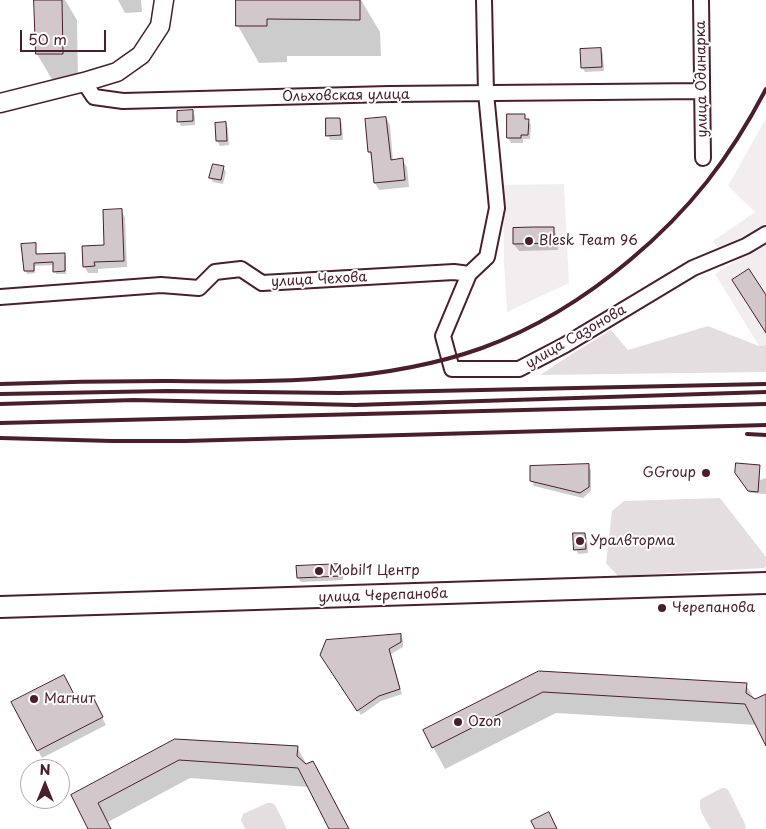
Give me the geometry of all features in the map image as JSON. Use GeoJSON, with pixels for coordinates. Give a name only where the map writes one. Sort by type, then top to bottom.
{"type":"FeatureCollection","features":[{"type":"Feature","properties":{"kind":"main road","name":"улица Черепанова"},"geometry":{"type":"LineString","coordinates":[[0,607],[766,583]]}},
{"type":"Feature","properties":{"kind":"street"},"geometry":{"type":"LineString","coordinates":[[0,103],[117,72],[141,56],[160,26],[164,0]]}},
{"type":"Feature","properties":{"kind":"street","name":"улица Сазонова"},"geometry":{"type":"LineString","coordinates":[[484,0],[486,93],[497,208],[487,257],[469,274],[443,336],[452,369],[519,369],[565,345],[693,268],[746,246],[766,234]]}},
{"type":"Feature","properties":{"kind":"street","name":"улица Одинарка"},"geometry":{"type":"LineString","coordinates":[[701,0],[703,158]]}},
{"type":"Feature","properties":{"kind":"street","name":"Ольховская улица"},"geometry":{"type":"LineString","coordinates":[[84,82],[94,97],[123,101],[702,90]]}},
{"type":"Feature","properties":{"kind":"street","name":"улица Чехова"},"geometry":{"type":"LineString","coordinates":[[0,297],[161,285],[199,288],[215,272],[241,269],[262,283],[454,272],[469,274]]}},
{"type":"Feature","properties":{"kind":"shaded area"},"geometry":{"type":"Polygon","coordinates":[[[766,118],[766,224],[720,251],[713,241],[755,212],[728,186],[766,118]]]}},
{"type":"Feature","properties":{"kind":"shaded area"},"geometry":{"type":"Polygon","coordinates":[[[564,184],[569,283],[507,312],[503,185],[564,184]]]}},
{"type":"Feature","properties":{"kind":"shaded area"},"geometry":{"type":"Polygon","coordinates":[[[766,241],[766,345],[759,346],[715,274],[766,241]]]}},
{"type":"Feature","properties":{"kind":"shaded area"},"geometry":{"type":"Polygon","coordinates":[[[708,326],[759,346],[766,345],[766,372],[540,375],[611,330],[628,350],[708,326]]]}},
{"type":"Feature","properties":{"kind":"shaded area"},"geometry":{"type":"Polygon","coordinates":[[[720,498],[766,557],[766,566],[764,568],[618,576],[606,563],[612,511],[624,501],[720,498]]]}},
{"type":"Feature","properties":{"kind":"shaded area"},"geometry":{"type":"Polygon","coordinates":[[[722,788],[726,788],[729,791],[746,829],[711,829],[701,811],[701,799],[722,788]]]}},
{"type":"Feature","properties":{"kind":"shaded area"},"geometry":{"type":"Polygon","coordinates":[[[267,803],[275,805],[287,829],[245,829],[241,820],[243,814],[267,803]]]}},
{"type":"Feature","properties":{"kind":"building"},"geometry":{"type":"Polygon","coordinates":[[[34,0],[62,0],[63,54],[36,54],[34,0]]]}},
{"type":"Feature","properties":{"kind":"building"},"geometry":{"type":"Polygon","coordinates":[[[236,0],[360,0],[360,20],[267,19],[267,26],[236,26],[236,0]]]}},
{"type":"Feature","properties":{"kind":"building"},"geometry":{"type":"Polygon","coordinates":[[[601,48],[602,67],[581,68],[580,49],[601,48]]]}},
{"type":"Feature","properties":{"kind":"building"},"geometry":{"type":"Polygon","coordinates":[[[193,110],[193,121],[177,122],[177,111],[193,110]]]}},
{"type":"Feature","properties":{"kind":"building"},"geometry":{"type":"Polygon","coordinates":[[[507,114],[525,114],[525,119],[529,119],[528,135],[521,135],[521,138],[507,138],[507,114]]]}},
{"type":"Feature","properties":{"kind":"building"},"geometry":{"type":"Polygon","coordinates":[[[386,117],[391,160],[403,158],[405,180],[374,183],[371,152],[368,152],[365,119],[386,117]]]}},
{"type":"Feature","properties":{"kind":"building"},"geometry":{"type":"Polygon","coordinates":[[[326,118],[340,118],[341,135],[326,136],[326,118]]]}},
{"type":"Feature","properties":{"kind":"building"},"geometry":{"type":"Polygon","coordinates":[[[226,122],[227,141],[216,141],[215,123],[226,122]]]}},
{"type":"Feature","properties":{"kind":"building"},"geometry":{"type":"Polygon","coordinates":[[[213,164],[224,166],[221,180],[209,178],[213,164]]]}},
{"type":"Feature","properties":{"kind":"building"},"geometry":{"type":"Polygon","coordinates":[[[122,209],[124,261],[94,262],[95,266],[83,267],[82,246],[104,245],[103,210],[122,209]]]}},
{"type":"Feature","properties":{"kind":"building"},"geometry":{"type":"Polygon","coordinates":[[[554,227],[554,243],[513,244],[513,228],[554,227]]]}},
{"type":"Feature","properties":{"kind":"building"},"geometry":{"type":"Polygon","coordinates":[[[36,243],[36,254],[65,253],[65,271],[53,272],[53,262],[34,263],[34,271],[24,271],[21,244],[36,243]]]}},
{"type":"Feature","properties":{"kind":"building"},"geometry":{"type":"Polygon","coordinates":[[[749,269],[766,295],[766,333],[732,280],[749,269]]]}},
{"type":"Feature","properties":{"kind":"building"},"geometry":{"type":"Polygon","coordinates":[[[736,463],[760,465],[758,492],[748,491],[735,473],[736,463]]]}},
{"type":"Feature","properties":{"kind":"building"},"geometry":{"type":"Polygon","coordinates":[[[589,464],[589,487],[580,493],[530,481],[530,466],[589,464]]]}},
{"type":"Feature","properties":{"kind":"building","name":"Уралвторма"},"geometry":{"type":"Polygon","coordinates":[[[573,533],[585,533],[586,549],[574,550],[573,533]]]}},
{"type":"Feature","properties":{"kind":"building","name":"Mobil1 Центр"},"geometry":{"type":"Polygon","coordinates":[[[341,564],[341,576],[297,578],[296,566],[341,564]]]}},
{"type":"Feature","properties":{"kind":"building"},"geometry":{"type":"Polygon","coordinates":[[[401,634],[401,642],[389,649],[400,689],[379,696],[357,711],[320,655],[326,640],[401,634]]]}},
{"type":"Feature","properties":{"kind":"building"},"geometry":{"type":"Polygon","coordinates":[[[539,671],[747,683],[746,693],[755,699],[766,694],[766,746],[745,704],[543,692],[432,748],[423,730],[539,671]]]}},
{"type":"Feature","properties":{"kind":"building"},"geometry":{"type":"Polygon","coordinates":[[[64,675],[79,704],[93,697],[103,717],[37,751],[11,702],[64,675]]]}},
{"type":"Feature","properties":{"kind":"building"},"geometry":{"type":"Polygon","coordinates":[[[175,739],[298,746],[297,756],[306,764],[313,761],[349,829],[329,829],[298,768],[179,760],[98,803],[111,829],[88,829],[71,795],[175,739]]]}},
{"type":"Feature","properties":{"kind":"building"},"geometry":{"type":"Polygon","coordinates":[[[549,812],[557,829],[535,829],[531,821],[549,812]]]}},
{"type":"Feature","properties":{"kind":"railway"},"geometry":{"type":"LineString","coordinates":[[0,384],[244,381],[325,378],[365,375],[405,368],[444,360],[482,348],[522,331],[578,299],[613,274],[652,241],[672,222],[707,182],[738,138],[766,89]]}},
{"type":"Feature","properties":{"kind":"railway"},"geometry":{"type":"LineString","coordinates":[[0,394],[167,391],[339,393],[766,384]]}},
{"type":"Feature","properties":{"kind":"railway"},"geometry":{"type":"LineString","coordinates":[[0,404],[134,400],[355,405],[766,392]]}},
{"type":"Feature","properties":{"kind":"railway"},"geometry":{"type":"LineString","coordinates":[[0,423],[766,404]]}},
{"type":"Feature","properties":{"kind":"railway"},"geometry":{"type":"LineString","coordinates":[[0,438],[185,441],[766,425]]}},
{"type":"Feature","properties":{"kind":"railway"},"geometry":{"type":"LineString","coordinates":[[747,434],[766,435]]}},
{"type":"Feature","properties":{"kind":"place","name":"Blesk Team 96"},"geometry":{"type":"Point","coordinates":[529,241]}},
{"type":"Feature","properties":{"kind":"place","name":"GGroup"},"geometry":{"type":"Point","coordinates":[706,473]}},
{"type":"Feature","properties":{"kind":"place","name":"Уралвторма"},"geometry":{"type":"Point","coordinates":[580,541]}},
{"type":"Feature","properties":{"kind":"place","name":"Mobil1 Центр"},"geometry":{"type":"Point","coordinates":[319,571]}},
{"type":"Feature","properties":{"kind":"place","name":"Черепанова"},"geometry":{"type":"Point","coordinates":[662,608]}},
{"type":"Feature","properties":{"kind":"place","name":"Магнит"},"geometry":{"type":"Point","coordinates":[34,699]}},
{"type":"Feature","properties":{"kind":"place","name":"Ozon"},"geometry":{"type":"Point","coordinates":[458,722]}}]}
